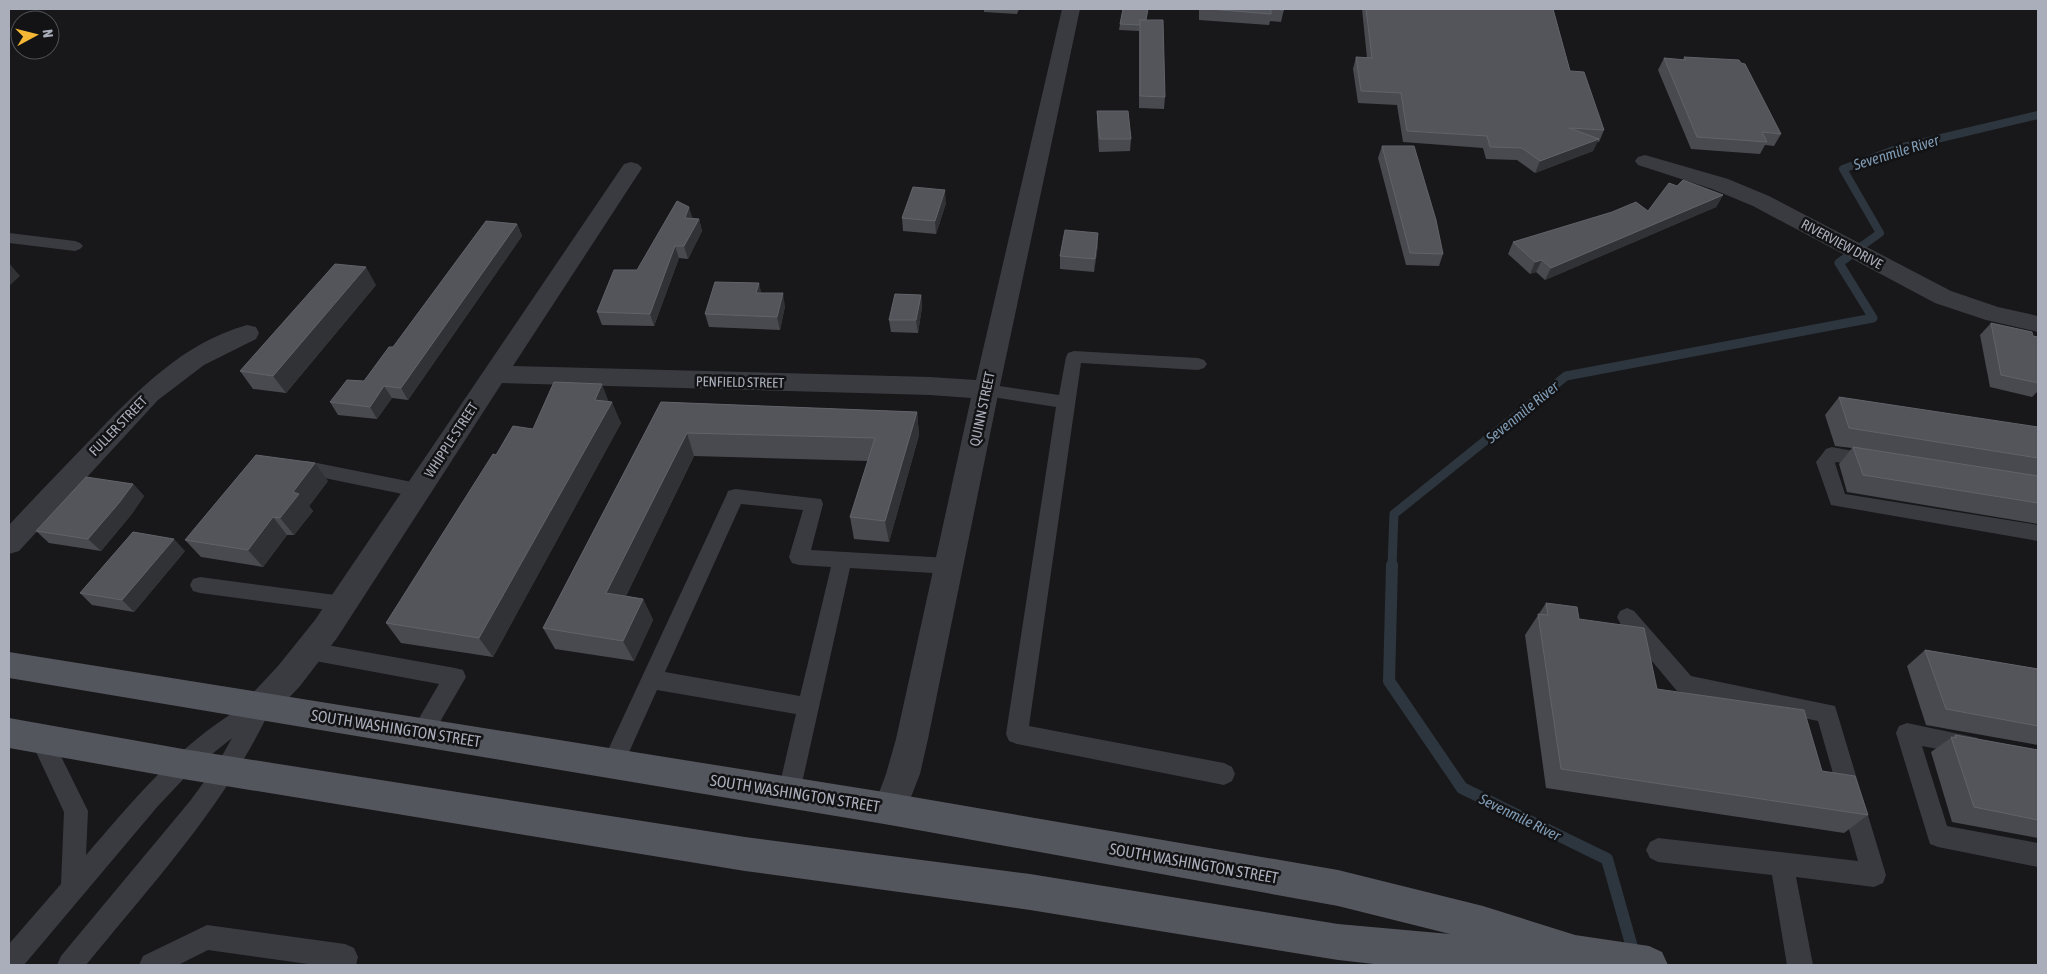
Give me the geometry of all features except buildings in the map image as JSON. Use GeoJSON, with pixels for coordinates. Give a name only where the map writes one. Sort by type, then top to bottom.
{"type":"FeatureCollection","features":[{"type":"Feature","properties":{"kind":"main road","name":"SOUTH WASHINGTON STREET"},"geometry":{"type":"LineString","coordinates":[[9,665],[789,792],[1338,888],[1483,924],[1575,953],[1649,965]]}},
{"type":"Feature","properties":{"kind":"main road","name":"SOUTH WASHINGTON STREET"},"geometry":{"type":"LineString","coordinates":[[25,736],[183,764],[745,854],[1021,891],[1338,942],[1413,950],[1494,955],[1575,953]]}},
{"type":"Feature","properties":{"kind":"street","name":"QUINN STREET"},"geometry":{"type":"LineString","coordinates":[[890,809],[903,774],[912,739],[986,390],[1071,9]]}},
{"type":"Feature","properties":{"kind":"street","name":"RIVERVIEW DRIVE"},"geometry":{"type":"LineString","coordinates":[[1645,161],[1720,184],[1761,201],[1943,297],[1994,314],[2038,324]]}},
{"type":"Feature","properties":{"kind":"street","name":"WHIPPLE STREET"},"geometry":{"type":"LineString","coordinates":[[261,706],[310,651],[343,604],[631,168]]}},
{"type":"Feature","properties":{"kind":"street","name":"FULLER STREET"},"geometry":{"type":"LineString","coordinates":[[9,543],[148,394],[172,374],[196,359],[223,343],[247,333]]}},
{"type":"Feature","properties":{"kind":"street","name":"PENFIELD STREET"},"geometry":{"type":"LineString","coordinates":[[494,374],[542,377],[939,386],[986,390]]}},
{"type":"Feature","properties":{"kind":"lane"},"geometry":{"type":"LineString","coordinates":[[9,238],[75,246]]}},
{"type":"Feature","properties":{"kind":"lane"},"geometry":{"type":"LineString","coordinates":[[1198,364],[1074,357],[1017,734],[1224,774]]}},
{"type":"Feature","properties":{"kind":"lane"},"geometry":{"type":"LineString","coordinates":[[986,390],[1066,402]]}},
{"type":"Feature","properties":{"kind":"lane"},"geometry":{"type":"LineString","coordinates":[[1891,464],[1832,454],[1825,462],[1838,500],[2038,533]]}},
{"type":"Feature","properties":{"kind":"lane"},"geometry":{"type":"LineString","coordinates":[[307,468],[417,490]]}},
{"type":"Feature","properties":{"kind":"lane"},"geometry":{"type":"LineString","coordinates":[[613,763],[735,496],[814,504],[799,558],[949,566]]}},
{"type":"Feature","properties":{"kind":"lane"},"geometry":{"type":"LineString","coordinates":[[789,792],[842,560]]}},
{"type":"Feature","properties":{"kind":"lane"},"geometry":{"type":"LineString","coordinates":[[200,585],[343,604]]}},
{"type":"Feature","properties":{"kind":"lane"},"geometry":{"type":"LineString","coordinates":[[1627,617],[1685,684],[1827,713],[1874,875],[1658,850]]}},
{"type":"Feature","properties":{"kind":"lane"},"geometry":{"type":"LineString","coordinates":[[310,651],[455,677],[422,732]]}},
{"type":"Feature","properties":{"kind":"lane"},"geometry":{"type":"LineString","coordinates":[[651,679],[809,707]]}},
{"type":"Feature","properties":{"kind":"lane"},"geometry":{"type":"LineString","coordinates":[[9,963],[150,798],[183,764],[221,733],[261,706]]}},
{"type":"Feature","properties":{"kind":"lane"},"geometry":{"type":"LineString","coordinates":[[70,965],[198,809],[226,770],[261,706]]}},
{"type":"Feature","properties":{"kind":"lane"},"geometry":{"type":"LineString","coordinates":[[1991,749],[1907,733],[1938,836],[2038,855]]}},
{"type":"Feature","properties":{"kind":"lane"},"geometry":{"type":"LineString","coordinates":[[25,736],[76,811],[73,887]]}},
{"type":"Feature","properties":{"kind":"lane"},"geometry":{"type":"LineString","coordinates":[[1782,864],[1800,965]]}},
{"type":"Feature","properties":{"kind":"lane"},"geometry":{"type":"LineString","coordinates":[[152,965],[207,937],[345,957],[343,965]]}},
{"type":"Feature","properties":{"kind":"waterway","name":"Sevenmile River"},"geometry":{"type":"LineString","coordinates":[[1859,248],[1880,233],[1843,169],[1899,148],[2038,115]]}},
{"type":"Feature","properties":{"kind":"waterway","name":"Sevenmile River"},"geometry":{"type":"LineString","coordinates":[[1392,566],[1394,514],[1566,376],[1873,318],[1839,263],[1861,247]]}},
{"type":"Feature","properties":{"kind":"waterway","name":"Sevenmile River"},"geometry":{"type":"LineString","coordinates":[[1392,565],[1389,681],[1462,788],[1607,859],[1637,965]]}}]}
